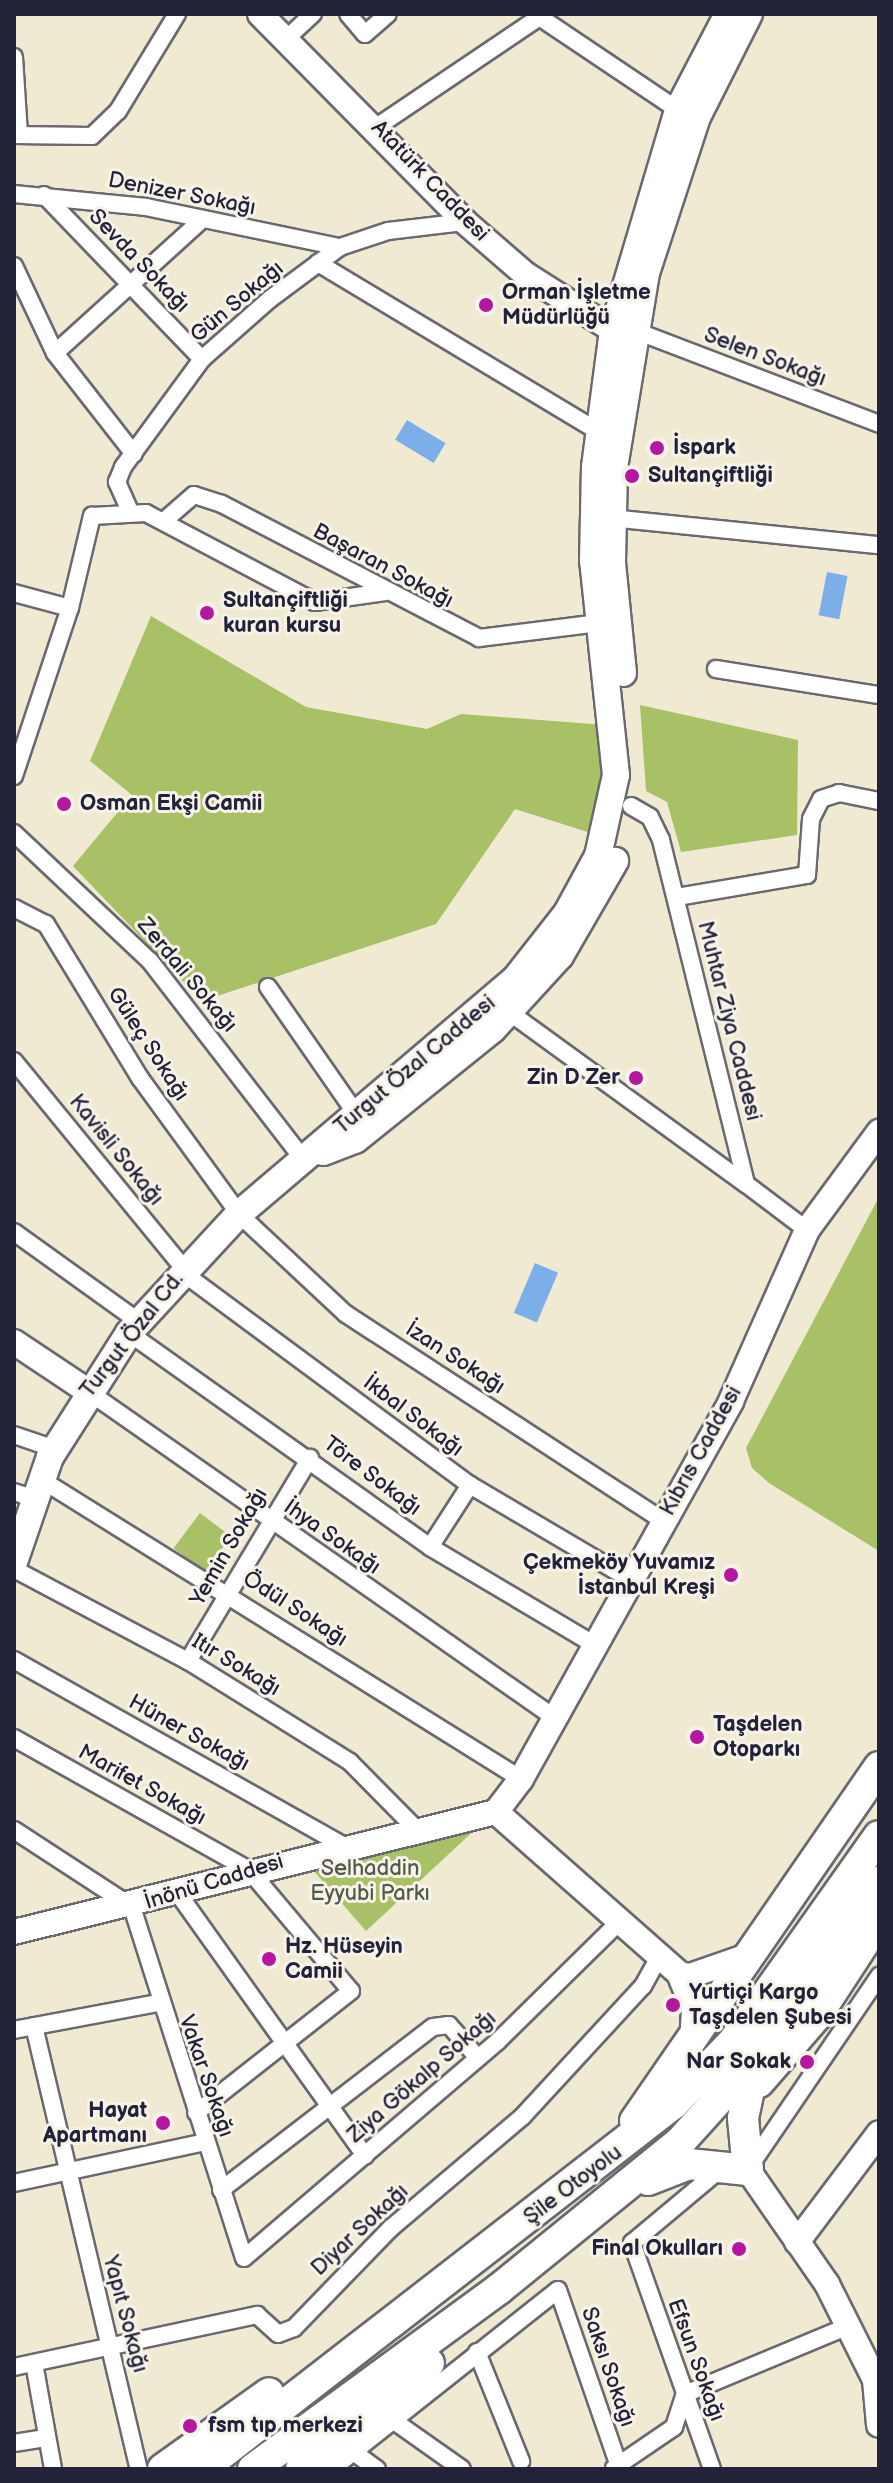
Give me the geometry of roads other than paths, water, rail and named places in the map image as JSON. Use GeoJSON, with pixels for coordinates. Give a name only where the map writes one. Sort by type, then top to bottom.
{"type":"FeatureCollection","features":[{"type":"Feature","properties":{"kind":"highway"},"geometry":{"type":"LineString","coordinates":[[597,2170],[696,2030],[759,1950],[879,1767]]}},
{"type":"Feature","properties":{"kind":"highway","name":"Şile Otoyolu"},"geometry":{"type":"LineString","coordinates":[[202,2469],[481,2254],[597,2170],[733,2042],[879,1836]]}},
{"type":"Feature","properties":{"kind":"highway","name":"Şile Otoyolu"},"geometry":{"type":"LineString","coordinates":[[253,2469],[499,2289],[680,2142],[756,2058],[879,1882]]}},
{"type":"Feature","properties":{"kind":"highway"},"geometry":{"type":"LineString","coordinates":[[680,2142],[747,2094],[817,2015],[879,1920]]}},
{"type":"Feature","properties":{"kind":"highway"},"geometry":{"type":"LineString","coordinates":[[684,1978],[696,2030]]}},
{"type":"Feature","properties":{"kind":"highway"},"geometry":{"type":"LineString","coordinates":[[611,2199],[669,2169],[736,2168],[747,2094],[756,2058]]}},
{"type":"Feature","properties":{"kind":"highway"},"geometry":{"type":"LineString","coordinates":[[163,2469],[402,2301],[481,2254]]}},
{"type":"Feature","properties":{"kind":"highway"},"geometry":{"type":"LineString","coordinates":[[301,2469],[444,2350],[499,2289]]}},
{"type":"Feature","properties":{"kind":"main road","name":"Turgut Özal Caddesi"},"geometry":{"type":"LineString","coordinates":[[311,1159],[355,1140],[509,1012],[560,956],[600,892],[623,802],[608,622],[593,515],[599,432],[678,110],[728,14]]}},
{"type":"Feature","properties":{"kind":"main road","name":"Turgut Özal Caddesi"},"geometry":{"type":"LineString","coordinates":[[608,622],[611,518],[624,331],[697,117],[749,14]]}},
{"type":"Feature","properties":{"kind":"main road","name":"Turgut Özal Caddesi"},"geometry":{"type":"LineString","coordinates":[[311,1159],[357,1115],[480,1014],[544,944],[584,884],[623,802]]}},
{"type":"Feature","properties":{"kind":"main road","name":"Turgut Özal Cd."},"geometry":{"type":"LineString","coordinates":[[14,1562],[30,1490],[86,1390],[182,1269],[239,1214],[311,1159]]}},
{"type":"Feature","properties":{"kind":"street"},"geometry":{"type":"LineString","coordinates":[[14,57],[17,135],[92,136],[118,111],[177,14]]}},
{"type":"Feature","properties":{"kind":"street","name":"Atatürk Caddesi"},"geometry":{"type":"LineString","coordinates":[[260,14],[378,126],[465,222],[525,274],[624,331]]}},
{"type":"Feature","properties":{"kind":"street"},"geometry":{"type":"LineString","coordinates":[[286,39],[313,14]]}},
{"type":"Feature","properties":{"kind":"street"},"geometry":{"type":"LineString","coordinates":[[348,14],[365,34],[388,14]]}},
{"type":"Feature","properties":{"kind":"street"},"geometry":{"type":"LineString","coordinates":[[378,126],[540,15],[678,110]]}},
{"type":"Feature","properties":{"kind":"street","name":"Denizer Sokağı"},"geometry":{"type":"LineString","coordinates":[[14,194],[44,195],[203,219],[340,247]]}},
{"type":"Feature","properties":{"kind":"street","name":"Sevda Sokağı"},"geometry":{"type":"LineString","coordinates":[[44,195],[132,281],[202,359]]}},
{"type":"Feature","properties":{"kind":"street"},"geometry":{"type":"LineString","coordinates":[[55,353],[203,219]]}},
{"type":"Feature","properties":{"kind":"street","name":"Gün Sokağı"},"geometry":{"type":"LineString","coordinates":[[129,509],[117,482],[202,359],[340,247],[388,231],[465,222]]}},
{"type":"Feature","properties":{"kind":"street"},"geometry":{"type":"LineString","coordinates":[[318,263],[599,432]]}},
{"type":"Feature","properties":{"kind":"street"},"geometry":{"type":"LineString","coordinates":[[14,266],[55,353],[134,454]]}},
{"type":"Feature","properties":{"kind":"street","name":"Selen Sokağı"},"geometry":{"type":"LineString","coordinates":[[624,331],[879,424]]}},
{"type":"Feature","properties":{"kind":"street","name":"Başaran Sokağı"},"geometry":{"type":"LineString","coordinates":[[165,520],[194,495],[208,499],[479,638],[608,622]]}},
{"type":"Feature","properties":{"kind":"street"},"geometry":{"type":"LineString","coordinates":[[14,776],[70,608],[88,519],[129,509],[165,520],[315,602],[385,592]]}},
{"type":"Feature","properties":{"kind":"street"},"geometry":{"type":"LineString","coordinates":[[611,518],[879,545]]}},
{"type":"Feature","properties":{"kind":"street"},"geometry":{"type":"LineString","coordinates":[[14,593],[70,608]]}},
{"type":"Feature","properties":{"kind":"street"},"geometry":{"type":"LineString","coordinates":[[716,669],[879,695]]}},
{"type":"Feature","properties":{"kind":"street"},"geometry":{"type":"LineString","coordinates":[[677,897],[807,875],[811,819],[821,799],[839,793],[879,801]]}},
{"type":"Feature","properties":{"kind":"street","name":"Muhtar Ziya Caddesi"},"geometry":{"type":"LineString","coordinates":[[623,802],[650,817],[677,897],[746,1184]]}},
{"type":"Feature","properties":{"kind":"street","name":"Zerdali Sokağı"},"geometry":{"type":"LineString","coordinates":[[15,839],[150,961],[311,1159]]}},
{"type":"Feature","properties":{"kind":"street","name":"Güleç Sokağı"},"geometry":{"type":"LineString","coordinates":[[14,908],[46,924],[140,1078],[239,1214]]}},
{"type":"Feature","properties":{"kind":"street"},"geometry":{"type":"LineString","coordinates":[[268,987],[357,1115]]}},
{"type":"Feature","properties":{"kind":"street"},"geometry":{"type":"LineString","coordinates":[[509,1012],[807,1230]]}},
{"type":"Feature","properties":{"kind":"street","name":"Kavisli Sokağı"},"geometry":{"type":"LineString","coordinates":[[14,1061],[182,1269]]}},
{"type":"Feature","properties":{"kind":"street","name":"Kıbrıs Caddesi"},"geometry":{"type":"LineString","coordinates":[[496,1812],[521,1779],[662,1520],[731,1401],[807,1230],[879,1132]]}},
{"type":"Feature","properties":{"kind":"street","name":"İzan Sokağı"},"geometry":{"type":"LineString","coordinates":[[239,1214],[346,1314],[662,1520]]}},
{"type":"Feature","properties":{"kind":"street","name":"Töre Sokağı"},"geometry":{"type":"LineString","coordinates":[[14,1232],[134,1327],[430,1547],[595,1645]]}},
{"type":"Feature","properties":{"kind":"street","name":"İkbal Sokağı"},"geometry":{"type":"LineString","coordinates":[[182,1269],[470,1485],[631,1580]]}},
{"type":"Feature","properties":{"kind":"street"},"geometry":{"type":"LineString","coordinates":[[14,1342],[86,1390]]}},
{"type":"Feature","properties":{"kind":"street","name":"İhya Sokağı"},"geometry":{"type":"LineString","coordinates":[[86,1390],[267,1520],[555,1718]]}},
{"type":"Feature","properties":{"kind":"street"},"geometry":{"type":"LineString","coordinates":[[14,1435],[55,1449]]}},
{"type":"Feature","properties":{"kind":"street","name":"Yemin Sokağı"},"geometry":{"type":"LineString","coordinates":[[188,1661],[267,1520],[310,1458]]}},
{"type":"Feature","properties":{"kind":"street"},"geometry":{"type":"LineString","coordinates":[[430,1547],[470,1485]]}},
{"type":"Feature","properties":{"kind":"street","name":"Ödül Sokağı"},"geometry":{"type":"LineString","coordinates":[[30,1490],[229,1592],[521,1779]]}},
{"type":"Feature","properties":{"kind":"street","name":"Itır Sokağı"},"geometry":{"type":"LineString","coordinates":[[14,1569],[188,1661],[350,1762],[415,1828]]}},
{"type":"Feature","properties":{"kind":"street","name":"Hüner Sokağı"},"geometry":{"type":"LineString","coordinates":[[14,1660],[342,1845]]}},
{"type":"Feature","properties":{"kind":"street","name":"Marifet Sokağı"},"geometry":{"type":"LineString","coordinates":[[14,1738],[249,1870]]}},
{"type":"Feature","properties":{"kind":"street"},"geometry":{"type":"LineString","coordinates":[[496,1812],[684,1978],[731,1967],[759,1950]]}},
{"type":"Feature","properties":{"kind":"street","name":"İnönü Caddesi"},"geometry":{"type":"LineString","coordinates":[[14,1932],[132,1907],[342,1845],[496,1812]]}},
{"type":"Feature","properties":{"kind":"street"},"geometry":{"type":"LineString","coordinates":[[14,1830],[132,1907]]}},
{"type":"Feature","properties":{"kind":"street"},"geometry":{"type":"LineString","coordinates":[[196,2113],[351,1991],[249,1870]]}},
{"type":"Feature","properties":{"kind":"street"},"geometry":{"type":"LineString","coordinates":[[177,1892],[365,2156]]}},
{"type":"Feature","properties":{"kind":"street","name":"Vakar Sokağı"},"geometry":{"type":"LineString","coordinates":[[132,1907],[158,2003],[244,2258]]}},
{"type":"Feature","properties":{"kind":"street","name":"Ziya Gökalp Sokağı"},"geometry":{"type":"LineString","coordinates":[[244,2258],[478,2058],[620,1921]]}},
{"type":"Feature","properties":{"kind":"street","name":"Diyar Sokağı"},"geometry":{"type":"LineString","coordinates":[[14,2367],[112,2350],[257,2315],[278,2334],[294,2328],[391,2228],[522,2117],[643,1986],[660,1955]]}},
{"type":"Feature","properties":{"kind":"street"},"geometry":{"type":"LineString","coordinates":[[879,1976],[736,2168],[797,2242],[877,2379],[879,2425]]}},
{"type":"Feature","properties":{"kind":"street"},"geometry":{"type":"LineString","coordinates":[[14,2030],[158,2003]]}},
{"type":"Feature","properties":{"kind":"street"},"geometry":{"type":"LineString","coordinates":[[221,2190],[328,2103],[439,2024],[449,2025],[478,2058]]}},
{"type":"Feature","properties":{"kind":"street","name":"Yapıt Sokağı"},"geometry":{"type":"LineString","coordinates":[[34,2026],[64,2172],[112,2350],[139,2469]]}},
{"type":"Feature","properties":{"kind":"street"},"geometry":{"type":"LineString","coordinates":[[797,2242],[879,2133]]}},
{"type":"Feature","properties":{"kind":"street"},"geometry":{"type":"LineString","coordinates":[[14,2183],[205,2142]]}},
{"type":"Feature","properties":{"kind":"street","name":"Efsun Sokağı"},"geometry":{"type":"LineString","coordinates":[[712,2469],[632,2243],[736,2168]]}},
{"type":"Feature","properties":{"kind":"street","name":"Saksı Sokağı"},"geometry":{"type":"LineString","coordinates":[[477,2352],[558,2290],[616,2464]]}},
{"type":"Feature","properties":{"kind":"street"},"geometry":{"type":"LineString","coordinates":[[616,2464],[674,2427],[685,2394],[846,2327]]}},
{"type":"Feature","properties":{"kind":"street"},"geometry":{"type":"LineString","coordinates":[[332,2469],[477,2352],[523,2466]]}},
{"type":"Feature","properties":{"kind":"street"},"geometry":{"type":"LineString","coordinates":[[34,2363],[53,2469]]}},
{"type":"Feature","properties":{"kind":"street"},"geometry":{"type":"LineString","coordinates":[[394,2421],[462,2469]]}},
{"type":"Feature","properties":{"kind":"street"},"geometry":{"type":"LineString","coordinates":[[14,2443],[46,2438]]}},
{"type":"Feature","properties":{"kind":"street"},"geometry":{"type":"LineString","coordinates":[[352,2451],[377,2469]]}},
{"type":"Feature","properties":{"kind":"water"},"geometry":{"type":"Polygon","coordinates":[[[407,420],[446,443],[434,463],[395,440],[407,420]]]}},
{"type":"Feature","properties":{"kind":"water"},"geometry":{"type":"Polygon","coordinates":[[[827,572],[848,576],[839,619],[819,615],[827,572]]]}},
{"type":"Feature","properties":{"kind":"water"},"geometry":{"type":"Polygon","coordinates":[[[535,1263],[558,1273],[537,1322],[514,1313],[535,1263]]]}},
{"type":"Feature","properties":{"kind":"place","name":"Orman İşletme Müdürlüğü"},"geometry":{"type":"Point","coordinates":[486,305]}},
{"type":"Feature","properties":{"kind":"place","name":"İspark"},"geometry":{"type":"Point","coordinates":[657,448]}},
{"type":"Feature","properties":{"kind":"place","name":"Sultançiftliği"},"geometry":{"type":"Point","coordinates":[632,476]}},
{"type":"Feature","properties":{"kind":"place","name":"Sultançiftliği kuran kursu"},"geometry":{"type":"Point","coordinates":[207,613]}},
{"type":"Feature","properties":{"kind":"place","name":"Osman Ekşi Camii"},"geometry":{"type":"Point","coordinates":[64,804]}},
{"type":"Feature","properties":{"kind":"place","name":"Zin D Zer"},"geometry":{"type":"Point","coordinates":[636,1078]}},
{"type":"Feature","properties":{"kind":"place","name":"Çekmeköy Yuvamız İstanbul Kreşi"},"geometry":{"type":"Point","coordinates":[731,1575]}},
{"type":"Feature","properties":{"kind":"place","name":"Taşdelen Otoparkı"},"geometry":{"type":"Point","coordinates":[697,1737]}},
{"type":"Feature","properties":{"kind":"place","name":"Hz. Hüseyin Camii"},"geometry":{"type":"Point","coordinates":[269,1959]}},
{"type":"Feature","properties":{"kind":"place","name":"Yurtiçi Kargo Taşdelen Şubesi"},"geometry":{"type":"Point","coordinates":[673,2005]}},
{"type":"Feature","properties":{"kind":"place","name":"Nar Sokak"},"geometry":{"type":"Point","coordinates":[807,2062]}},
{"type":"Feature","properties":{"kind":"place","name":"Hayat Apartmanı"},"geometry":{"type":"Point","coordinates":[163,2123]}},
{"type":"Feature","properties":{"kind":"place","name":"Final Okulları"},"geometry":{"type":"Point","coordinates":[739,2249]}},
{"type":"Feature","properties":{"kind":"place","name":"fsm tıp merkezi"},"geometry":{"type":"Point","coordinates":[190,2426]}},
{"type":"Feature","properties":{"kind":"park label","name":"Selhaddin Eyyubi Parkı"},"geometry":{"type":"Point","coordinates":[370,1880]}}]}
